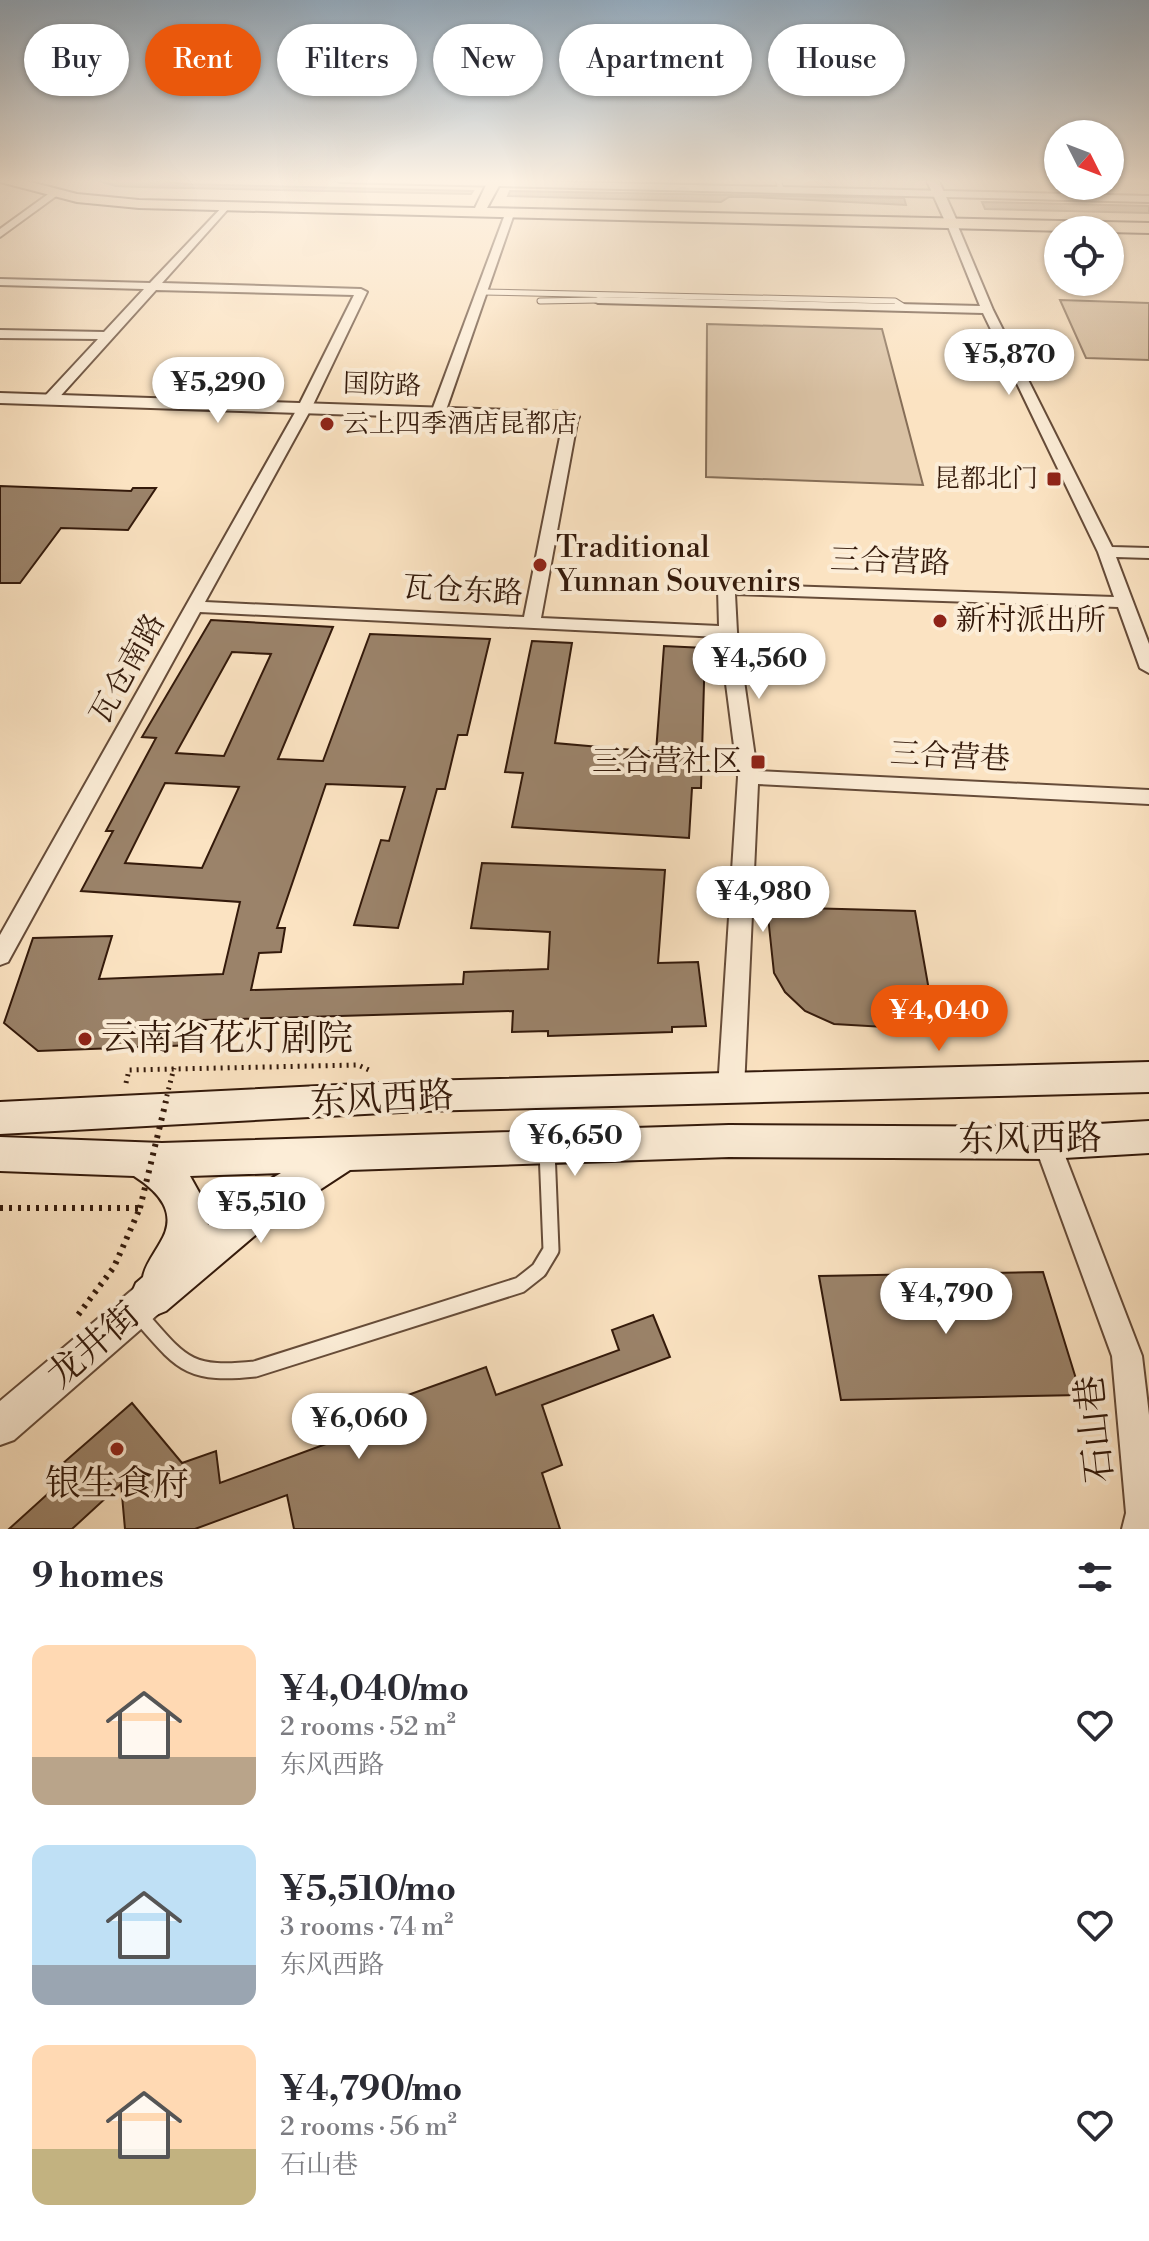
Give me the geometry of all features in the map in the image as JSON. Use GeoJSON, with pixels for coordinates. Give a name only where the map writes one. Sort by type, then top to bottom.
{"type":"FeatureCollection","features":[{"type":"Feature","properties":{"kind":"main road","name":"东风西路"},"geometry":{"type":"LineString","coordinates":[[0,1118],[420,1096],[1149,1077]]}},
{"type":"Feature","properties":{"kind":"main road","name":"东风西路"},"geometry":{"type":"LineString","coordinates":[[0,1154],[137,1159],[729,1141],[1047,1143],[1149,1137]]}},
{"type":"Feature","properties":{"kind":"main road"},"geometry":{"type":"LineString","coordinates":[[143,1304],[258,1208],[342,1155]]}},
{"type":"Feature","properties":{"kind":"main road"},"geometry":{"type":"LineString","coordinates":[[137,1159],[154,1165],[175,1186],[185,1203],[188,1222],[180,1247],[143,1304]]}},
{"type":"Feature","properties":{"kind":"street"},"geometry":{"type":"LineString","coordinates":[[50,399],[187,250]]}},
{"type":"Feature","properties":{"kind":"street"},"geometry":{"type":"LineString","coordinates":[[438,413],[497,250]]}},
{"type":"Feature","properties":{"kind":"street"},"geometry":{"type":"LineString","coordinates":[[963,250],[987,310],[1106,552],[1149,668]]}},
{"type":"Feature","properties":{"kind":"street"},"geometry":{"type":"LineString","coordinates":[[0,282],[156,286]]}},
{"type":"Feature","properties":{"kind":"street","name":"瓦仓南路"},"geometry":{"type":"LineString","coordinates":[[0,956],[304,409],[361,292],[156,286]]}},
{"type":"Feature","properties":{"kind":"street"},"geometry":{"type":"LineString","coordinates":[[598,300],[987,310]]}},
{"type":"Feature","properties":{"kind":"street"},"geometry":{"type":"LineString","coordinates":[[0,334],[106,336]]}},
{"type":"Feature","properties":{"kind":"street","name":"国防路"},"geometry":{"type":"LineString","coordinates":[[0,398],[571,417]]}},
{"type":"Feature","properties":{"kind":"street"},"geometry":{"type":"LineString","coordinates":[[532,622],[571,417]]}},
{"type":"Feature","properties":{"kind":"street"},"geometry":{"type":"LineString","coordinates":[[1106,552],[1149,553]]}},
{"type":"Feature","properties":{"kind":"street","name":"三合营路"},"geometry":{"type":"LineString","coordinates":[[731,1089],[748,777],[728,632],[726,589],[1122,602]]}},
{"type":"Feature","properties":{"kind":"street","name":"瓦仓东路"},"geometry":{"type":"LineString","coordinates":[[195,607],[728,632]]}},
{"type":"Feature","properties":{"kind":"street","name":"三合营巷"},"geometry":{"type":"LineString","coordinates":[[748,777],[1149,797]]}},
{"type":"Feature","properties":{"kind":"street","name":"石山巷"},"geometry":{"type":"LineString","coordinates":[[1047,1143],[1127,1356],[1143,1513],[1139,1529]]}},
{"type":"Feature","properties":{"kind":"street","name":"龙井街"},"geometry":{"type":"LineString","coordinates":[[0,1426],[143,1304]]}},
{"type":"Feature","properties":{"kind":"lane"},"geometry":{"type":"LineString","coordinates":[[483,292],[895,301],[906,308]]}},
{"type":"Feature","properties":{"kind":"lane"},"geometry":{"type":"LineString","coordinates":[[540,301],[598,300]]}},
{"type":"Feature","properties":{"kind":"lane"},"geometry":{"type":"LineString","coordinates":[[143,1304],[189,1367],[219,1374],[255,1369],[520,1285],[534,1277],[551,1250],[547,1148]]}},
{"type":"Feature","properties":{"kind":"path"},"geometry":{"type":"LineString","coordinates":[[129,1070],[358,1065]]}},
{"type":"Feature","properties":{"kind":"path"},"geometry":{"type":"LineString","coordinates":[[67,1327],[102,1288],[121,1257],[140,1208],[174,1068]]}},
{"type":"Feature","properties":{"kind":"path"},"geometry":{"type":"LineString","coordinates":[[0,1208],[140,1208]]}},
{"type":"Feature","properties":{"kind":"shaded area"},"geometry":{"type":"Polygon","coordinates":[[[1060,300],[1149,303],[1149,360],[1086,358],[1060,300]]]}},
{"type":"Feature","properties":{"kind":"shaded area"},"geometry":{"type":"Polygon","coordinates":[[[707,324],[882,329],[923,485],[706,477],[707,324]]]}},
{"type":"Feature","properties":{"kind":"building"},"geometry":{"type":"Polygon","coordinates":[[[0,486],[131,491],[133,488],[156,488],[128,530],[61,528],[20,583],[0,583],[0,486]]]}},
{"type":"Feature","properties":{"kind":"building"},"geometry":{"type":"Polygon","coordinates":[[[211,620],[333,627],[278,759],[323,761],[370,634],[490,639],[467,735],[458,735],[445,789],[437,789],[398,928],[354,925],[381,840],[389,841],[405,787],[326,784],[277,928],[285,928],[281,952],[259,953],[251,990],[463,984],[464,972],[548,969],[550,932],[471,928],[482,863],[665,870],[658,963],[698,962],[706,1026],[672,1027],[672,1032],[548,1036],[548,1031],[512,1032],[513,1011],[201,1020],[195,1045],[38,1051],[4,1023],[33,938],[112,936],[99,979],[223,974],[240,902],[81,891],[113,831],[106,831],[156,738],[142,737],[211,620]],[[232,652],[176,753],[224,756],[271,654],[232,652]],[[165,783],[125,863],[202,868],[239,787],[165,783]]]}},
{"type":"Feature","properties":{"kind":"building"},"geometry":{"type":"Polygon","coordinates":[[[532,641],[572,643],[555,743],[656,752],[664,646],[705,648],[701,788],[692,788],[689,838],[512,827],[523,773],[505,772],[532,641]]]}},
{"type":"Feature","properties":{"kind":"building"},"geometry":{"type":"Polygon","coordinates":[[[767,907],[915,911],[936,1030],[834,1024],[805,1011],[785,992],[774,973],[767,907]]]}},
{"type":"Feature","properties":{"kind":"building"},"geometry":{"type":"Polygon","coordinates":[[[1043,1272],[1081,1395],[841,1400],[819,1276],[1043,1272]]]}},
{"type":"Feature","properties":{"kind":"building"},"geometry":{"type":"Polygon","coordinates":[[[653,1315],[670,1357],[542,1405],[562,1465],[542,1473],[560,1529],[294,1529],[287,1495],[195,1529],[125,1529],[121,1484],[72,1529],[9,1529],[62,1481],[54,1471],[132,1403],[182,1463],[216,1451],[220,1483],[334,1441],[330,1423],[486,1367],[496,1395],[619,1350],[612,1330],[653,1315]]]}},
{"type":"Feature","properties":{"kind":"place","name":"云上四季酒店昆都店"},"geometry":{"type":"Point","coordinates":[327,424]}},
{"type":"Feature","properties":{"kind":"place","name":"昆都北门"},"geometry":{"type":"Point","coordinates":[1054,479]}},
{"type":"Feature","properties":{"kind":"place","name":"Traditional Yunnan Souvenirs"},"geometry":{"type":"Point","coordinates":[540,565]}},
{"type":"Feature","properties":{"kind":"place","name":"新村派出所"},"geometry":{"type":"Point","coordinates":[940,621]}},
{"type":"Feature","properties":{"kind":"place","name":"三合营社区"},"geometry":{"type":"Point","coordinates":[758,762]}},
{"type":"Feature","properties":{"kind":"place","name":"云南省花灯剧院"},"geometry":{"type":"Point","coordinates":[85,1039]}},
{"type":"Feature","properties":{"kind":"place","name":"银生食府"},"geometry":{"type":"Point","coordinates":[117,1449]}}]}
